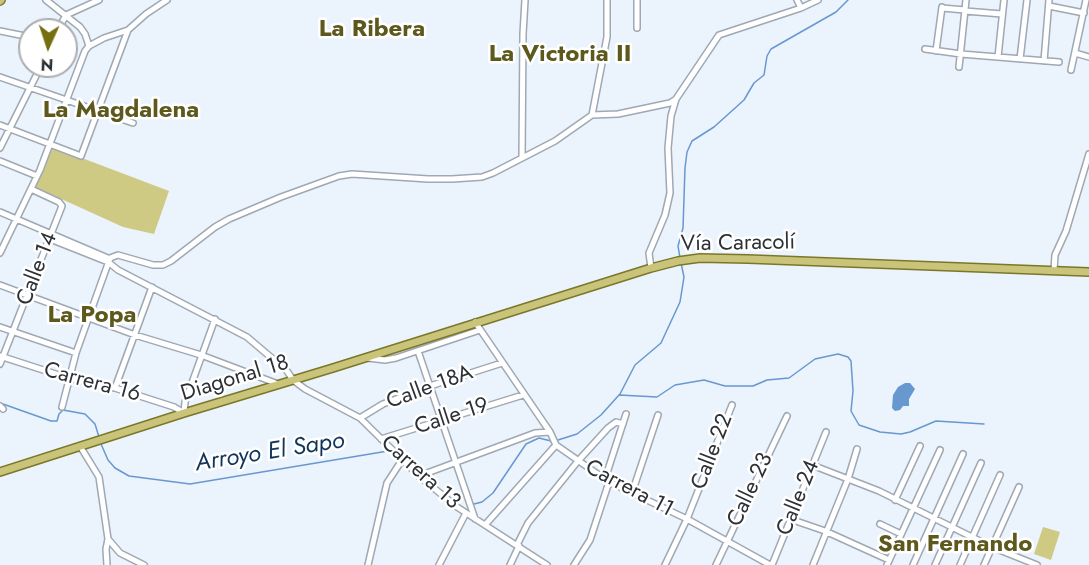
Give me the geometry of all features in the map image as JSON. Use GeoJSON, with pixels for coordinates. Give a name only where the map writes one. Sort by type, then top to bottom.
{"type":"FeatureCollection","features":[{"type":"Feature","properties":{"kind":"main road","name":"Vía Caracolí"},"geometry":{"type":"LineString","coordinates":[[366,357],[651,268],[700,258],[1089,272]]}},
{"type":"Feature","properties":{"kind":"main road","name":"Diagonal 18"},"geometry":{"type":"LineString","coordinates":[[0,472],[366,357]]}},
{"type":"Feature","properties":{"kind":"street"},"geometry":{"type":"LineString","coordinates":[[46,0],[66,15],[85,34],[89,46]]}},
{"type":"Feature","properties":{"kind":"street"},"geometry":{"type":"LineString","coordinates":[[64,18],[66,15],[99,0]]}},
{"type":"Feature","properties":{"kind":"street"},"geometry":{"type":"LineString","coordinates":[[0,253],[37,176],[74,78],[89,46],[128,30],[167,0]]}},
{"type":"Feature","properties":{"kind":"street"},"geometry":{"type":"LineString","coordinates":[[522,157],[525,0]]}},
{"type":"Feature","properties":{"kind":"street"},"geometry":{"type":"LineString","coordinates":[[592,115],[608,37],[607,0]]}},
{"type":"Feature","properties":{"kind":"street"},"geometry":{"type":"LineString","coordinates":[[637,0],[638,28]]}},
{"type":"Feature","properties":{"kind":"street"},"geometry":{"type":"LineString","coordinates":[[797,0],[801,8]]}},
{"type":"Feature","properties":{"kind":"street"},"geometry":{"type":"LineString","coordinates":[[651,268],[649,253],[665,215],[670,193],[668,148],[671,116],[676,99],[719,35],[801,8],[818,0]]}},
{"type":"Feature","properties":{"kind":"street"},"geometry":{"type":"LineString","coordinates":[[959,67],[966,0]]}},
{"type":"Feature","properties":{"kind":"street"},"geometry":{"type":"LineString","coordinates":[[998,57],[1004,0]]}},
{"type":"Feature","properties":{"kind":"street"},"geometry":{"type":"LineString","coordinates":[[1020,59],[1027,0]]}},
{"type":"Feature","properties":{"kind":"street"},"geometry":{"type":"LineString","coordinates":[[1071,70],[1085,17],[1086,0]]}},
{"type":"Feature","properties":{"kind":"street"},"geometry":{"type":"LineString","coordinates":[[1044,61],[1049,3],[1085,17]]}},
{"type":"Feature","properties":{"kind":"street"},"geometry":{"type":"LineString","coordinates":[[936,51],[942,8],[1002,14]]}},
{"type":"Feature","properties":{"kind":"street"},"geometry":{"type":"LineString","coordinates":[[0,125],[81,156],[128,30]]}},
{"type":"Feature","properties":{"kind":"street"},"geometry":{"type":"LineString","coordinates":[[0,31],[18,35]]}},
{"type":"Feature","properties":{"kind":"street"},"geometry":{"type":"LineString","coordinates":[[925,50],[1059,62]]}},
{"type":"Feature","properties":{"kind":"street"},"geometry":{"type":"LineString","coordinates":[[1075,53],[1089,57]]}},
{"type":"Feature","properties":{"kind":"street"},"geometry":{"type":"LineString","coordinates":[[0,77],[133,123]]}},
{"type":"Feature","properties":{"kind":"street"},"geometry":{"type":"LineString","coordinates":[[0,148],[35,78]]}},
{"type":"Feature","properties":{"kind":"street"},"geometry":{"type":"LineString","coordinates":[[62,407],[76,352],[110,262],[117,255],[153,265],[163,265],[215,227],[230,219],[287,194],[339,176],[352,174],[428,179],[482,177],[568,134],[592,115],[618,114],[676,99]]}},
{"type":"Feature","properties":{"kind":"street"},"geometry":{"type":"LineString","coordinates":[[1054,270],[1055,255],[1066,231],[1089,154]]}},
{"type":"Feature","properties":{"kind":"street"},"geometry":{"type":"LineString","coordinates":[[0,161],[37,176]]}},
{"type":"Feature","properties":{"kind":"street","name":"Calle 14"},"geometry":{"type":"LineString","coordinates":[[0,364],[62,206],[59,202],[30,189]]}},
{"type":"Feature","properties":{"kind":"street","name":"Carrera 13"},"geometry":{"type":"LineString","coordinates":[[0,212],[110,262],[247,337],[305,388],[360,418],[419,476],[466,513],[547,565]]}},
{"type":"Feature","properties":{"kind":"street"},"geometry":{"type":"LineString","coordinates":[[0,285],[135,335],[278,384]]}},
{"type":"Feature","properties":{"kind":"street"},"geometry":{"type":"LineString","coordinates":[[115,388],[152,286]]}},
{"type":"Feature","properties":{"kind":"street"},"geometry":{"type":"LineString","coordinates":[[183,413],[215,319]]}},
{"type":"Feature","properties":{"kind":"street","name":"Carrera 11"},"geometry":{"type":"LineString","coordinates":[[475,322],[555,442],[578,461],[607,480],[687,519],[771,565]]}},
{"type":"Feature","properties":{"kind":"street"},"geometry":{"type":"LineString","coordinates":[[0,327],[76,352]]}},
{"type":"Feature","properties":{"kind":"street","name":"Diagonal 18"},"geometry":{"type":"LineString","coordinates":[[366,357],[385,360],[480,330]]}},
{"type":"Feature","properties":{"kind":"street"},"geometry":{"type":"LineString","coordinates":[[418,351],[475,519]]}},
{"type":"Feature","properties":{"kind":"street","name":"Carrera 16"},"geometry":{"type":"LineString","coordinates":[[2,356],[68,378],[115,388],[174,407],[183,413]]}},
{"type":"Feature","properties":{"kind":"street","name":"Calle 18A"},"geometry":{"type":"LineString","coordinates":[[360,418],[383,404],[502,363]]}},
{"type":"Feature","properties":{"kind":"street","name":"Calle 19"},"geometry":{"type":"LineString","coordinates":[[381,439],[523,395]]}},
{"type":"Feature","properties":{"kind":"street","name":"Calle 22"},"geometry":{"type":"LineString","coordinates":[[665,565],[687,519],[732,405]]}},
{"type":"Feature","properties":{"kind":"street"},"geometry":{"type":"LineString","coordinates":[[574,565],[590,540],[626,414]]}},
{"type":"Feature","properties":{"kind":"street"},"geometry":{"type":"LineString","coordinates":[[632,493],[658,415]]}},
{"type":"Feature","properties":{"kind":"street","name":"Calle 23"},"geometry":{"type":"LineString","coordinates":[[716,565],[787,416]]}},
{"type":"Feature","properties":{"kind":"street"},"geometry":{"type":"LineString","coordinates":[[510,565],[528,523],[608,428],[616,423],[623,424]]}},
{"type":"Feature","properties":{"kind":"street"},"geometry":{"type":"LineString","coordinates":[[419,476],[535,433],[550,432]]}},
{"type":"Feature","properties":{"kind":"street","name":"Calle 24"},"geometry":{"type":"LineString","coordinates":[[771,565],[825,432]]}},
{"type":"Feature","properties":{"kind":"street"},"geometry":{"type":"LineString","coordinates":[[485,525],[555,442]]}},
{"type":"Feature","properties":{"kind":"street"},"geometry":{"type":"LineString","coordinates":[[80,446],[92,462],[99,477],[108,539],[107,565]]}},
{"type":"Feature","properties":{"kind":"street"},"geometry":{"type":"LineString","coordinates":[[895,500],[920,446]]}},
{"type":"Feature","properties":{"kind":"street"},"geometry":{"type":"LineString","coordinates":[[813,565],[848,479],[857,449]]}},
{"type":"Feature","properties":{"kind":"street"},"geometry":{"type":"LineString","coordinates":[[790,519],[825,531],[888,563],[939,450]]}},
{"type":"Feature","properties":{"kind":"street"},"geometry":{"type":"LineString","coordinates":[[913,565],[963,454]]}},
{"type":"Feature","properties":{"kind":"street","name":"Calle 19"},"geometry":{"type":"LineString","coordinates":[[368,565],[387,483],[402,460]]}},
{"type":"Feature","properties":{"kind":"street"},"geometry":{"type":"LineString","coordinates":[[935,565],[981,464]]}},
{"type":"Feature","properties":{"kind":"street"},"geometry":{"type":"LineString","coordinates":[[812,465],[848,479],[992,547],[1036,565]]}},
{"type":"Feature","properties":{"kind":"street"},"geometry":{"type":"LineString","coordinates":[[960,565],[1000,475]]}},
{"type":"Feature","properties":{"kind":"street"},"geometry":{"type":"LineString","coordinates":[[984,565],[1019,487]]}},
{"type":"Feature","properties":{"kind":"street"},"geometry":{"type":"LineString","coordinates":[[439,565],[466,513]]}},
{"type":"Feature","properties":{"kind":"street"},"geometry":{"type":"LineString","coordinates":[[880,524],[901,534]]}},
{"type":"Feature","properties":{"kind":"street"},"geometry":{"type":"LineString","coordinates":[[108,539],[120,553],[144,565]]}},
{"type":"Feature","properties":{"kind":"shaded area"},"geometry":{"type":"Polygon","coordinates":[[[53,147],[169,191],[154,234],[123,227],[35,187],[53,147]]]}},
{"type":"Feature","properties":{"kind":"shaded area"},"geometry":{"type":"Polygon","coordinates":[[[1043,527],[1060,532],[1051,560],[1034,554],[1043,527]]]}},
{"type":"Feature","properties":{"kind":"water"},"geometry":{"type":"Polygon","coordinates":[[[910,383],[915,389],[909,399],[909,406],[903,406],[900,410],[895,411],[892,408],[893,395],[898,387],[910,383]]]}},
{"type":"Feature","properties":{"kind":"waterway"},"geometry":{"type":"LineString","coordinates":[[680,258],[678,246],[683,228],[685,168],[687,152],[692,141],[714,127],[744,100],[754,83],[764,75],[767,56],[771,49],[836,12],[848,0]]}},
{"type":"Feature","properties":{"kind":"waterway"},"geometry":{"type":"LineString","coordinates":[[620,394],[635,365],[661,343],[680,302],[684,277],[681,263]]}},
{"type":"Feature","properties":{"kind":"waterway","name":"Arroyo El Sapo"},"geometry":{"type":"LineString","coordinates":[[558,440],[577,434],[601,415],[619,395],[657,397],[675,385],[704,380],[725,386],[753,386],[767,380],[789,378],[815,359],[838,354],[848,357],[851,361],[853,391],[851,411],[859,425],[880,432],[901,434],[936,421],[984,424]]}},
{"type":"Feature","properties":{"kind":"waterway","name":"Arroyo El Sapo"},"geometry":{"type":"LineString","coordinates":[[3,404],[51,421],[57,421],[63,410],[85,414],[95,424],[99,437]]}},
{"type":"Feature","properties":{"kind":"waterway","name":"Arroyo El Sapo"},"geometry":{"type":"LineString","coordinates":[[474,504],[482,502],[493,493],[526,444],[539,438],[551,441]]}},
{"type":"Feature","properties":{"kind":"waterway","name":"Arroyo El Sapo"},"geometry":{"type":"LineString","coordinates":[[101,444],[108,460],[115,468],[129,476],[190,484],[388,451]]}},
{"type":"Feature","properties":{"kind":"district","name":"La Ribera"},"geometry":{"type":"Point","coordinates":[372,30]}},
{"type":"Feature","properties":{"kind":"district","name":"La Victoria II"},"geometry":{"type":"Point","coordinates":[560,55]}},
{"type":"Feature","properties":{"kind":"district","name":"La Magdalena"},"geometry":{"type":"Point","coordinates":[121,111]}},
{"type":"Feature","properties":{"kind":"district","name":"La Popa"},"geometry":{"type":"Point","coordinates":[92,316]}},
{"type":"Feature","properties":{"kind":"district","name":"San Fernando"},"geometry":{"type":"Point","coordinates":[955,545]}}]}
